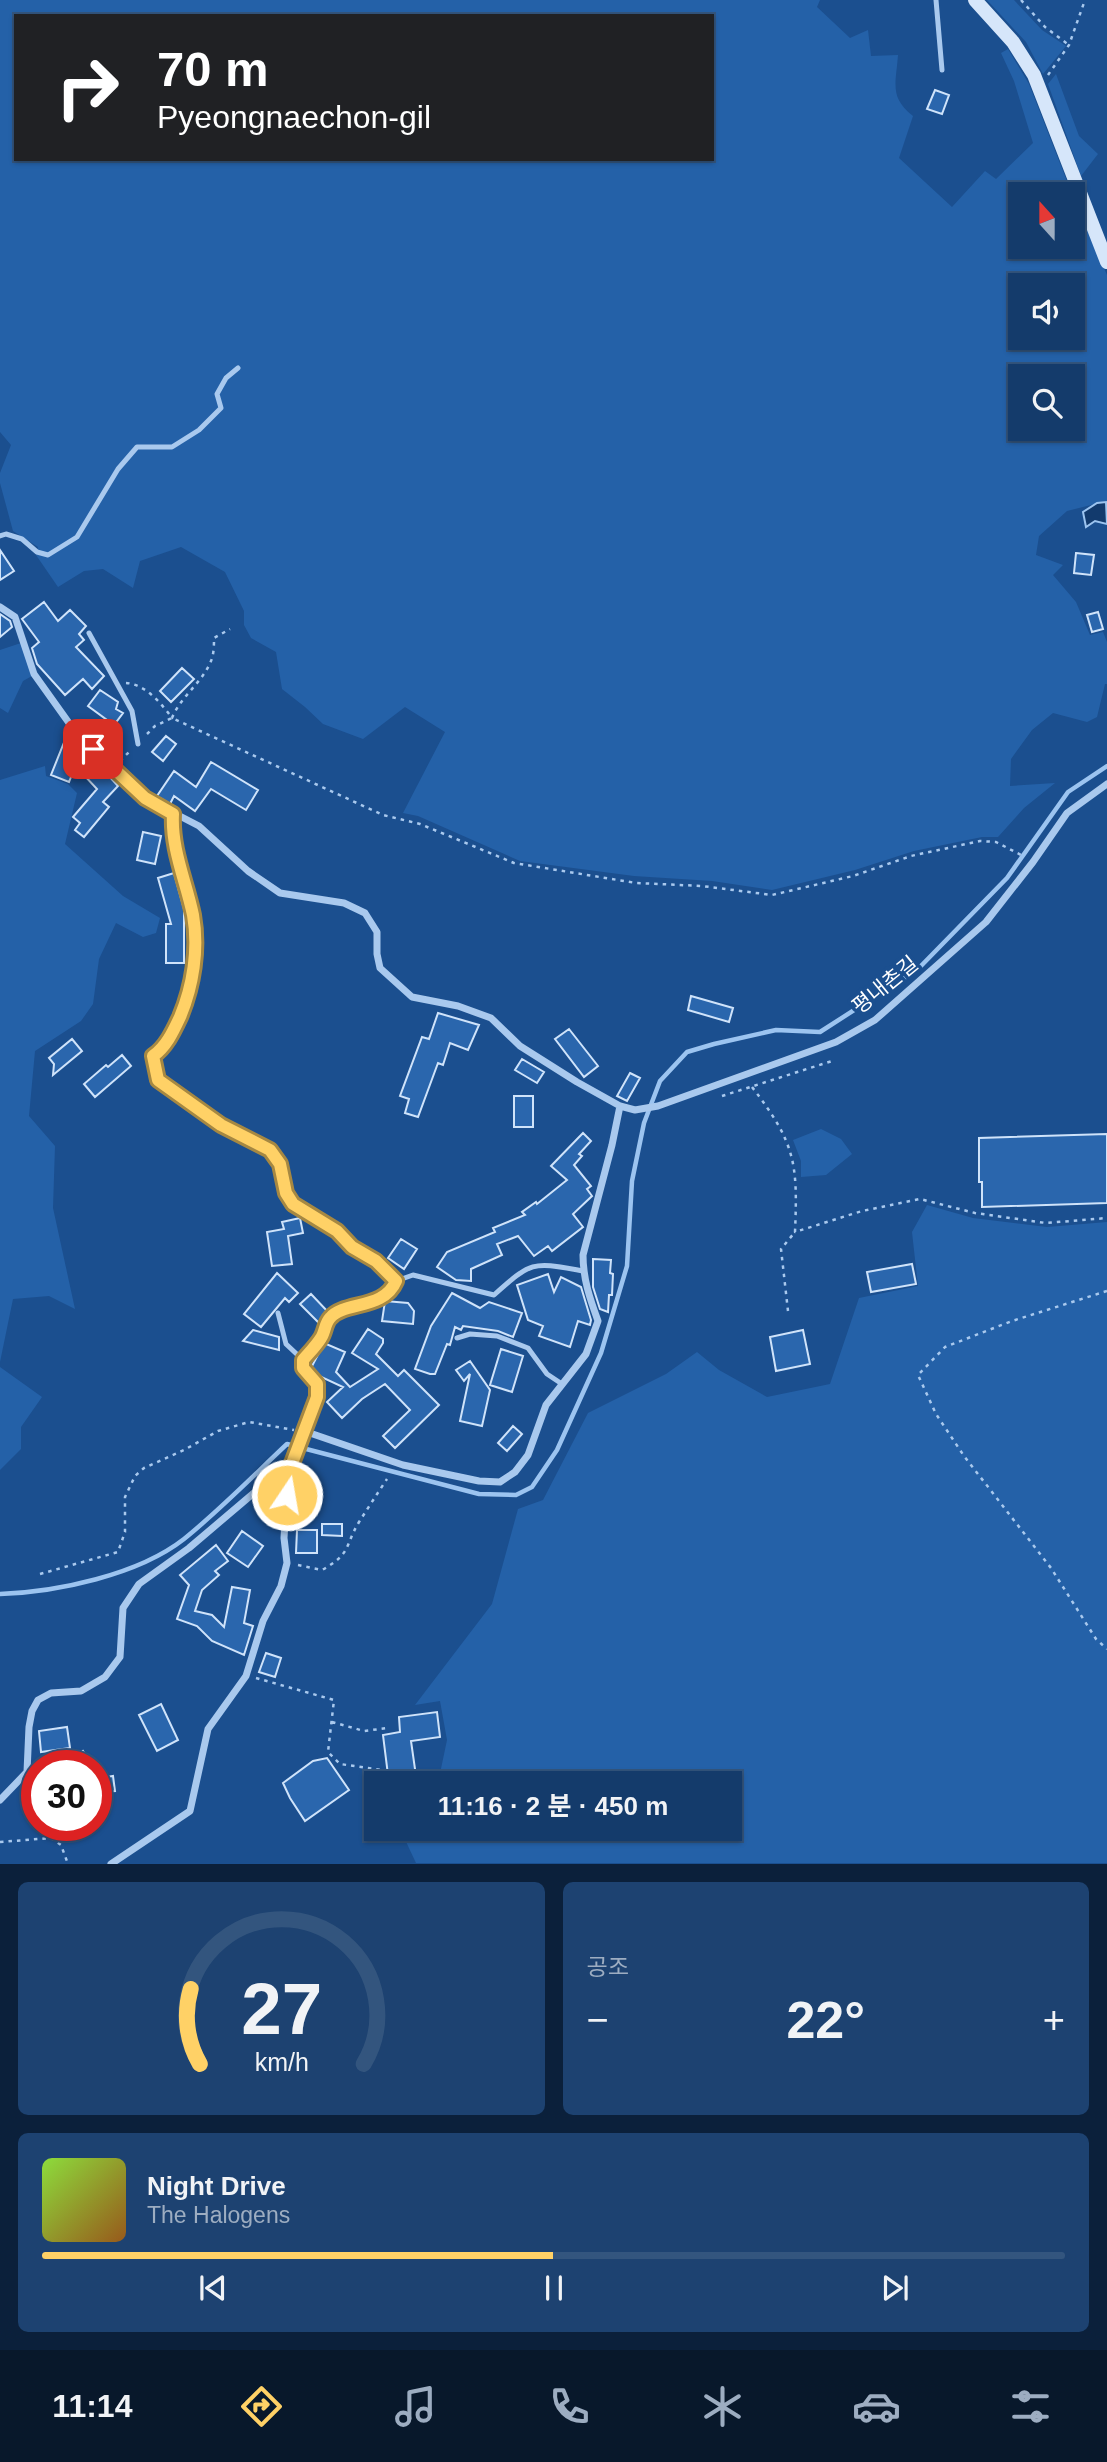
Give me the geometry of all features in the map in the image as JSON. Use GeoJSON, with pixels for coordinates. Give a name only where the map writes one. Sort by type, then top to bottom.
{"type":"FeatureCollection","features":[{"type":"Feature","properties":{"kind":"main road"},"geometry":{"type":"LineString","coordinates":[[975,0],[1024,56],[1038,85],[1094,235],[1107,262]]}},
{"type":"Feature","properties":{"kind":"street","name":"평내촌길"},"geometry":{"type":"LineString","coordinates":[[0,607],[15,617],[34,674],[74,730],[145,798],[199,826],[248,871],[280,893],[344,903],[365,913],[377,932],[380,968],[412,997],[458,1006],[491,1018],[520,1046],[577,1083],[620,1106],[635,1110],[658,1107],[836,1042],[875,1020],[986,922],[1067,813],[1107,784]]}},
{"type":"Feature","properties":{"kind":"street"},"geometry":{"type":"LineString","coordinates":[[173,814],[174,835],[193,915],[193,975],[175,1029],[161,1050],[153,1056],[158,1080],[221,1125],[270,1150],[280,1164],[286,1193],[293,1204],[337,1231],[352,1247],[376,1261],[396,1281]]}},
{"type":"Feature","properties":{"kind":"street"},"geometry":{"type":"LineString","coordinates":[[111,1864],[190,1811],[208,1729],[246,1676],[262,1621],[281,1586],[288,1563],[284,1538],[288,1474],[303,1435],[403,1465],[479,1481],[500,1482],[515,1472],[527,1455],[546,1405],[586,1354],[598,1321],[583,1271],[583,1255],[620,1106]]}},
{"type":"Feature","properties":{"kind":"street"},"geometry":{"type":"LineString","coordinates":[[0,1800],[27,1772],[29,1727],[38,1700],[51,1693],[81,1691],[104,1676],[120,1657],[123,1608],[139,1584],[189,1548],[275,1475],[288,1474]]}},
{"type":"Feature","properties":{"kind":"lane"},"geometry":{"type":"LineString","coordinates":[[936,0],[943,70]]}},
{"type":"Feature","properties":{"kind":"lane"},"geometry":{"type":"LineString","coordinates":[[0,536],[6,534],[22,539],[37,552],[48,555],[77,537],[118,469],[137,447],[172,447],[198,430],[221,408],[217,394],[226,378],[238,368]]}},
{"type":"Feature","properties":{"kind":"lane"},"geometry":{"type":"LineString","coordinates":[[89,633],[132,711],[138,744]]}},
{"type":"Feature","properties":{"kind":"lane"},"geometry":{"type":"LineString","coordinates":[[303,1435],[317,1397],[317,1384],[303,1368],[303,1360],[322,1337],[330,1318],[339,1312],[372,1303],[394,1287],[396,1281],[413,1275],[494,1295],[521,1271],[543,1264],[583,1271]]}},
{"type":"Feature","properties":{"kind":"lane"},"geometry":{"type":"LineString","coordinates":[[278,1312],[286,1344],[303,1360]]}},
{"type":"Feature","properties":{"kind":"lane"},"geometry":{"type":"LineString","coordinates":[[457,1338],[470,1334],[497,1336],[528,1348],[547,1374],[562,1384]]}},
{"type":"Feature","properties":{"kind":"path"},"geometry":{"type":"LineString","coordinates":[[1021,0],[1045,27],[1069,45]]}},
{"type":"Feature","properties":{"kind":"path"},"geometry":{"type":"LineString","coordinates":[[1038,85],[1069,45],[1085,0]]}},
{"type":"Feature","properties":{"kind":"path"},"geometry":{"type":"LineString","coordinates":[[112,768],[155,726],[172,718],[177,705],[201,679],[212,659],[215,638],[230,629]]}},
{"type":"Feature","properties":{"kind":"path"},"geometry":{"type":"LineString","coordinates":[[116,682],[135,684],[158,701],[172,718],[383,816],[420,824],[514,863],[636,883],[702,886],[772,895],[853,876],[911,856],[980,841],[996,842],[1027,858]]}},
{"type":"Feature","properties":{"kind":"path"},"geometry":{"type":"LineString","coordinates":[[752,1087],[775,1117],[791,1148],[797,1184],[795,1232]]}},
{"type":"Feature","properties":{"kind":"path"},"geometry":{"type":"LineString","coordinates":[[788,1311],[781,1249],[795,1232],[862,1212],[920,1199],[975,1213],[1046,1223],[1107,1218]]}},
{"type":"Feature","properties":{"kind":"path"},"geometry":{"type":"LineString","coordinates":[[1107,1290],[1012,1321],[945,1347],[918,1375],[936,1414],[964,1456],[1051,1568],[1096,1639],[1107,1649]]}},
{"type":"Feature","properties":{"kind":"path"},"geometry":{"type":"LineString","coordinates":[[40,1574],[118,1552],[125,1532],[125,1497],[135,1476],[144,1468],[218,1431],[249,1422],[303,1435]]}},
{"type":"Feature","properties":{"kind":"path"},"geometry":{"type":"LineString","coordinates":[[288,1563],[322,1570],[338,1562],[349,1548],[356,1526],[387,1479]]}},
{"type":"Feature","properties":{"kind":"path"},"geometry":{"type":"LineString","coordinates":[[246,1676],[334,1700],[328,1752],[340,1764],[382,1771]]}},
{"type":"Feature","properties":{"kind":"path"},"geometry":{"type":"LineString","coordinates":[[332,1722],[364,1731],[388,1728]]}},
{"type":"Feature","properties":{"kind":"path"},"geometry":{"type":"LineString","coordinates":[[0,1842],[51,1838],[61,1845],[68,1864]]}},
{"type":"Feature","properties":{"kind":"shaded area"},"geometry":{"type":"Polygon","coordinates":[[[0,0],[820,0],[817,7],[850,38],[868,30],[871,56],[898,55],[897,96],[913,116],[899,158],[952,207],[985,171],[996,179],[1033,143],[1014,81],[1001,53],[1008,49],[1029,84],[1067,182],[1008,182],[1008,259],[1085,259],[1085,223],[1107,275],[1107,501],[1067,511],[1039,536],[1036,555],[1063,565],[1053,575],[1076,602],[1090,635],[1103,632],[1107,642],[1107,684],[1097,717],[1087,722],[1053,713],[1032,730],[1011,759],[1010,786],[1055,783],[1024,808],[998,837],[982,837],[914,851],[855,870],[772,890],[520,861],[418,816],[403,813],[445,732],[405,707],[363,739],[323,724],[282,689],[276,652],[251,638],[244,625],[244,611],[225,572],[181,547],[140,561],[133,588],[103,569],[84,571],[58,587],[36,555],[38,547],[13,531],[0,483],[0,473],[11,445],[0,432],[0,0]]]}},
{"type":"Feature","properties":{"kind":"shaded area"},"geometry":{"type":"Polygon","coordinates":[[[987,0],[1014,0],[1042,30],[1066,46],[1043,74],[1026,42],[987,0]]]}},
{"type":"Feature","properties":{"kind":"shaded area"},"geometry":{"type":"Polygon","coordinates":[[[1056,74],[1079,136],[1098,154],[1081,176],[1048,84],[1056,74]]]}},
{"type":"Feature","properties":{"kind":"shaded area"},"geometry":{"type":"Polygon","coordinates":[[[1106,502],[1107,524],[1095,521],[1086,527],[1083,512],[1097,503],[1106,502]]]}},
{"type":"Feature","properties":{"kind":"shaded area"},"geometry":{"type":"Polygon","coordinates":[[[21,643],[32,676],[23,681],[8,713],[0,708],[0,650],[21,643]]]}},
{"type":"Feature","properties":{"kind":"shaded area"},"geometry":{"type":"Polygon","coordinates":[[[45,766],[46,776],[68,784],[77,793],[65,844],[123,896],[160,918],[156,933],[143,937],[116,923],[99,959],[93,1004],[81,1021],[35,1051],[29,1116],[55,1146],[53,1208],[75,1309],[49,1296],[13,1299],[0,1362],[0,780],[45,766]]]}},
{"type":"Feature","properties":{"kind":"shaded area"},"geometry":{"type":"Polygon","coordinates":[[[821,1129],[841,1139],[852,1154],[826,1175],[801,1177],[801,1161],[793,1140],[821,1129]]]}},
{"type":"Feature","properties":{"kind":"shaded area"},"geometry":{"type":"Polygon","coordinates":[[[927,1205],[973,1218],[1047,1227],[1107,1222],[1107,1863],[416,1863],[406,1841],[742,1841],[742,1771],[441,1771],[447,1740],[440,1701],[415,1705],[492,1604],[518,1509],[543,1500],[588,1413],[666,1374],[697,1352],[719,1370],[767,1397],[830,1384],[859,1298],[918,1286],[912,1232],[927,1205]]]}},
{"type":"Feature","properties":{"kind":"shaded area"},"geometry":{"type":"Polygon","coordinates":[[[0,1367],[42,1397],[21,1427],[21,1449],[0,1470],[0,1367]]]}},
{"type":"Feature","properties":{"kind":"building"},"geometry":{"type":"Polygon","coordinates":[[[935,90],[949,95],[942,114],[927,109],[935,90]]]}},
{"type":"Feature","properties":{"kind":"building"},"geometry":{"type":"Polygon","coordinates":[[[0,550],[14,571],[0,580],[0,550]]]}},
{"type":"Feature","properties":{"kind":"building"},"geometry":{"type":"Polygon","coordinates":[[[1076,553],[1094,555],[1091,575],[1074,573],[1076,553]]]}},
{"type":"Feature","properties":{"kind":"building"},"geometry":{"type":"Polygon","coordinates":[[[44,602],[58,621],[70,610],[86,626],[79,634],[84,640],[76,647],[104,676],[92,689],[83,679],[65,695],[37,664],[32,648],[39,642],[22,619],[44,602]]]}},
{"type":"Feature","properties":{"kind":"building"},"geometry":{"type":"Polygon","coordinates":[[[1098,612],[1103,629],[1092,632],[1087,615],[1098,612]]]}},
{"type":"Feature","properties":{"kind":"building"},"geometry":{"type":"Polygon","coordinates":[[[0,614],[10,621],[12,627],[0,637],[0,614]]]}},
{"type":"Feature","properties":{"kind":"building"},"geometry":{"type":"Polygon","coordinates":[[[182,668],[194,679],[171,702],[160,691],[182,668]]]}},
{"type":"Feature","properties":{"kind":"building"},"geometry":{"type":"Polygon","coordinates":[[[100,690],[118,702],[116,709],[123,713],[114,725],[88,706],[100,690]]]}},
{"type":"Feature","properties":{"kind":"building"},"geometry":{"type":"Polygon","coordinates":[[[166,736],[176,744],[163,761],[152,752],[166,736]]]}},
{"type":"Feature","properties":{"kind":"building"},"geometry":{"type":"Polygon","coordinates":[[[65,740],[83,747],[69,782],[51,775],[65,740]]]}},
{"type":"Feature","properties":{"kind":"building"},"geometry":{"type":"Polygon","coordinates":[[[96,762],[118,786],[103,802],[109,807],[84,837],[75,830],[80,823],[73,817],[97,789],[83,774],[96,762]]]}},
{"type":"Feature","properties":{"kind":"building"},"geometry":{"type":"Polygon","coordinates":[[[211,762],[258,790],[246,810],[211,789],[195,811],[174,796],[170,804],[157,796],[174,771],[196,787],[211,762]]]}},
{"type":"Feature","properties":{"kind":"building"},"geometry":{"type":"Polygon","coordinates":[[[143,832],[161,836],[155,864],[137,860],[143,832]]]}},
{"type":"Feature","properties":{"kind":"building"},"geometry":{"type":"Polygon","coordinates":[[[174,873],[184,909],[184,963],[166,963],[166,924],[171,924],[158,878],[174,873]]]}},
{"type":"Feature","properties":{"kind":"building"},"geometry":{"type":"Polygon","coordinates":[[[691,996],[733,1008],[729,1022],[688,1010],[691,996]]]}},
{"type":"Feature","properties":{"kind":"building"},"geometry":{"type":"Polygon","coordinates":[[[438,1013],[479,1025],[468,1050],[450,1043],[443,1065],[438,1063],[418,1117],[405,1113],[409,1099],[400,1096],[422,1037],[429,1039],[438,1013]]]}},
{"type":"Feature","properties":{"kind":"building"},"geometry":{"type":"Polygon","coordinates":[[[569,1029],[598,1066],[584,1077],[555,1039],[569,1029]]]}},
{"type":"Feature","properties":{"kind":"building"},"geometry":{"type":"Polygon","coordinates":[[[72,1039],[82,1051],[53,1075],[54,1064],[49,1058],[72,1039]]]}},
{"type":"Feature","properties":{"kind":"building"},"geometry":{"type":"Polygon","coordinates":[[[122,1055],[131,1066],[95,1097],[84,1084],[122,1055]]]}},
{"type":"Feature","properties":{"kind":"building"},"geometry":{"type":"Polygon","coordinates":[[[522,1059],[544,1072],[537,1083],[515,1070],[522,1059]]]}},
{"type":"Feature","properties":{"kind":"building"},"geometry":{"type":"Polygon","coordinates":[[[630,1073],[640,1078],[627,1101],[617,1096],[630,1073]]]}},
{"type":"Feature","properties":{"kind":"building"},"geometry":{"type":"Polygon","coordinates":[[[514,1096],[533,1096],[533,1127],[514,1127],[514,1096]]]}},
{"type":"Feature","properties":{"kind":"building"},"geometry":{"type":"Polygon","coordinates":[[[583,1133],[591,1141],[579,1154],[582,1156],[574,1165],[591,1186],[587,1189],[592,1196],[573,1214],[583,1227],[552,1251],[548,1246],[534,1256],[518,1236],[497,1244],[502,1255],[471,1269],[471,1281],[456,1280],[437,1267],[447,1252],[495,1232],[493,1228],[525,1215],[522,1212],[536,1202],[537,1204],[567,1180],[551,1166],[583,1133]]]}},
{"type":"Feature","properties":{"kind":"building"},"geometry":{"type":"Polygon","coordinates":[[[1107,1134],[1107,1203],[982,1207],[979,1138],[1107,1134]]]}},
{"type":"Feature","properties":{"kind":"building"},"geometry":{"type":"Polygon","coordinates":[[[300,1218],[303,1233],[288,1236],[292,1264],[272,1266],[267,1232],[284,1229],[282,1222],[300,1218]]]}},
{"type":"Feature","properties":{"kind":"building"},"geometry":{"type":"Polygon","coordinates":[[[401,1239],[417,1249],[404,1269],[388,1258],[401,1239]]]}},
{"type":"Feature","properties":{"kind":"building"},"geometry":{"type":"Polygon","coordinates":[[[593,1259],[611,1260],[612,1295],[609,1295],[608,1312],[600,1309],[593,1287],[593,1259]]]}},
{"type":"Feature","properties":{"kind":"building"},"geometry":{"type":"Polygon","coordinates":[[[912,1264],[916,1284],[871,1292],[867,1272],[912,1264]]]}},
{"type":"Feature","properties":{"kind":"building"},"geometry":{"type":"Polygon","coordinates":[[[277,1273],[298,1293],[289,1302],[285,1298],[261,1327],[244,1314],[277,1273]]]}},
{"type":"Feature","properties":{"kind":"building"},"geometry":{"type":"Polygon","coordinates":[[[548,1274],[554,1292],[561,1277],[581,1287],[591,1320],[590,1325],[578,1321],[570,1347],[539,1336],[543,1326],[528,1320],[517,1285],[548,1274]]]}},
{"type":"Feature","properties":{"kind":"building"},"geometry":{"type":"Polygon","coordinates":[[[452,1293],[480,1308],[489,1302],[522,1313],[513,1337],[498,1331],[463,1326],[461,1330],[455,1327],[450,1345],[447,1344],[435,1374],[415,1369],[431,1326],[452,1293]]]}},
{"type":"Feature","properties":{"kind":"building"},"geometry":{"type":"Polygon","coordinates":[[[311,1294],[329,1313],[319,1323],[300,1304],[311,1294]]]}},
{"type":"Feature","properties":{"kind":"building"},"geometry":{"type":"Polygon","coordinates":[[[385,1301],[408,1303],[414,1311],[413,1324],[382,1321],[385,1301]]]}},
{"type":"Feature","properties":{"kind":"building"},"geometry":{"type":"Polygon","coordinates":[[[368,1329],[383,1339],[376,1354],[398,1376],[404,1370],[439,1405],[395,1448],[383,1436],[410,1410],[385,1384],[362,1399],[342,1418],[327,1402],[343,1387],[317,1375],[311,1368],[324,1343],[345,1352],[336,1372],[350,1387],[378,1369],[352,1353],[368,1329]]]}},
{"type":"Feature","properties":{"kind":"building"},"geometry":{"type":"Polygon","coordinates":[[[253,1330],[279,1337],[279,1350],[243,1341],[253,1330]]]}},
{"type":"Feature","properties":{"kind":"building"},"geometry":{"type":"Polygon","coordinates":[[[803,1330],[810,1364],[776,1371],[770,1337],[803,1330]]]}},
{"type":"Feature","properties":{"kind":"building"},"geometry":{"type":"Polygon","coordinates":[[[501,1349],[523,1356],[512,1392],[490,1385],[501,1349]]]}},
{"type":"Feature","properties":{"kind":"building"},"geometry":{"type":"Polygon","coordinates":[[[470,1361],[490,1390],[482,1426],[460,1421],[470,1374],[464,1381],[456,1370],[470,1361]]]}},
{"type":"Feature","properties":{"kind":"building"},"geometry":{"type":"Polygon","coordinates":[[[513,1426],[522,1434],[507,1451],[498,1443],[513,1426]]]}},
{"type":"Feature","properties":{"kind":"building"},"geometry":{"type":"Polygon","coordinates":[[[322,1524],[342,1524],[342,1536],[322,1535],[322,1524]]]}},
{"type":"Feature","properties":{"kind":"building"},"geometry":{"type":"Polygon","coordinates":[[[297,1530],[317,1530],[317,1553],[296,1553],[297,1530]]]}},
{"type":"Feature","properties":{"kind":"building"},"geometry":{"type":"Polygon","coordinates":[[[242,1531],[263,1546],[248,1567],[227,1553],[242,1531]]]}},
{"type":"Feature","properties":{"kind":"building"},"geometry":{"type":"Polygon","coordinates":[[[216,1545],[228,1561],[215,1571],[219,1575],[202,1590],[195,1611],[212,1615],[224,1627],[232,1587],[250,1590],[244,1623],[253,1626],[244,1655],[212,1641],[197,1626],[177,1619],[189,1585],[180,1575],[216,1545]]]}},
{"type":"Feature","properties":{"kind":"building"},"geometry":{"type":"Polygon","coordinates":[[[266,1653],[281,1658],[275,1677],[259,1672],[266,1653]]]}},
{"type":"Feature","properties":{"kind":"building"},"geometry":{"type":"Polygon","coordinates":[[[161,1704],[178,1740],[157,1751],[139,1715],[161,1704]]]}},
{"type":"Feature","properties":{"kind":"building"},"geometry":{"type":"Polygon","coordinates":[[[437,1712],[440,1737],[411,1741],[415,1771],[388,1771],[383,1735],[400,1732],[399,1717],[437,1712]]]}},
{"type":"Feature","properties":{"kind":"building"},"geometry":{"type":"Polygon","coordinates":[[[67,1727],[70,1748],[41,1750],[39,1731],[67,1727]]]}},
{"type":"Feature","properties":{"kind":"building"},"geometry":{"type":"Polygon","coordinates":[[[327,1758],[349,1790],[305,1821],[283,1783],[313,1761],[327,1758]]]}},
{"type":"Feature","properties":{"kind":"waterway"},"geometry":{"type":"LineString","coordinates":[[0,1594],[46,1590],[96,1579],[121,1572],[165,1552],[210,1516],[287,1444],[479,1494],[516,1495],[532,1487],[557,1450],[601,1353],[627,1266],[632,1181],[644,1123],[660,1081],[687,1052],[776,1030],[820,1032],[918,969],[1007,878],[1068,792],[1107,766]]}},
{"type":"Feature","properties":{"kind":"route"},"geometry":{"type":"LineString","coordinates":[[93,749],[145,798],[173,814],[172,828],[193,915],[193,975],[175,1029],[161,1050],[153,1056],[158,1080],[221,1125],[270,1150],[280,1164],[286,1193],[293,1204],[337,1231],[352,1247],[376,1261],[396,1281],[394,1287],[372,1303],[339,1312],[330,1318],[322,1337],[303,1360],[303,1368],[317,1384],[317,1397],[288,1474],[287,1495]]}}]}
